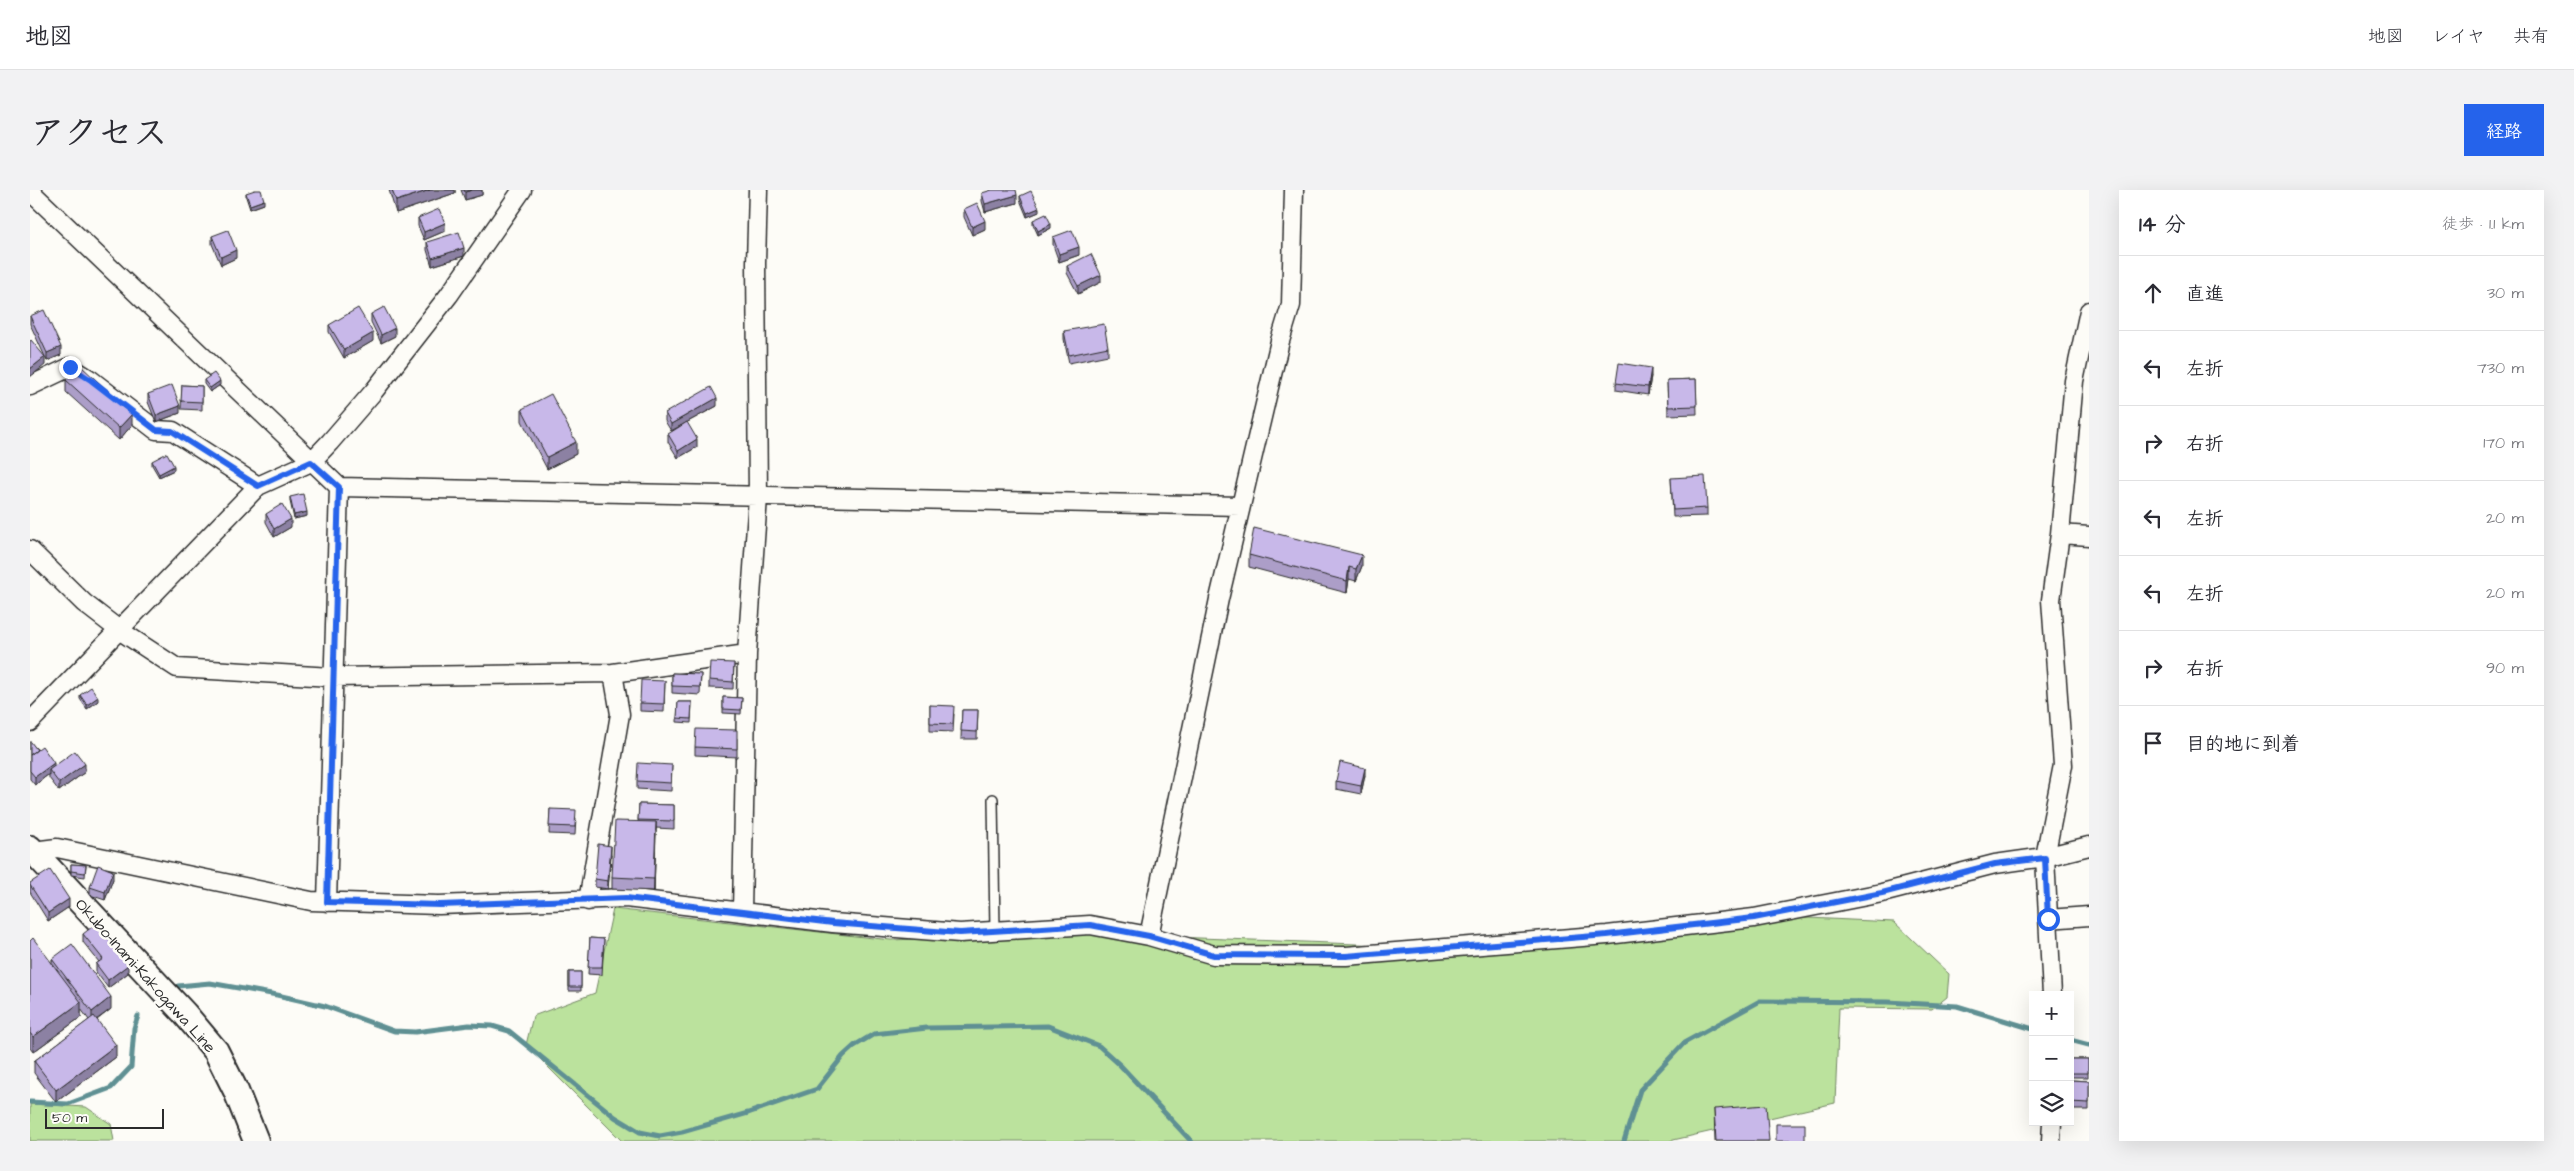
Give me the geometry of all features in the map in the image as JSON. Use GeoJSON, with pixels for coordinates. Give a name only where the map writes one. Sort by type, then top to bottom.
{"type":"FeatureCollection","features":[{"type":"Feature","properties":{"kind":"main road","name":"Okubo-Inami-Kakogawa Line"},"geometry":{"type":"LineString","coordinates":[[32,849],[185,1014],[216,1051],[236,1091],[256,1141]]}},
{"type":"Feature","properties":{"kind":"street"},"geometry":{"type":"LineString","coordinates":[[30,722],[258,486],[311,462],[374,392],[449,295],[522,190]]}},
{"type":"Feature","properties":{"kind":"street"},"geometry":{"type":"LineString","coordinates":[[742,912],[748,654],[758,496],[756,263],[758,190]]}},
{"type":"Feature","properties":{"kind":"street"},"geometry":{"type":"LineString","coordinates":[[1149,936],[1241,506],[1280,341],[1291,305],[1294,190]]}},
{"type":"Feature","properties":{"kind":"street"},"geometry":{"type":"LineString","coordinates":[[30,191],[339,487],[1241,506]]}},
{"type":"Feature","properties":{"kind":"street"},"geometry":{"type":"LineString","coordinates":[[2052,991],[2045,858],[2063,765],[2051,600],[2060,534],[2074,381],[2089,310]]}},
{"type":"Feature","properties":{"kind":"street"},"geometry":{"type":"LineString","coordinates":[[30,386],[70,367],[91,380],[156,430],[172,431],[258,486]]}},
{"type":"Feature","properties":{"kind":"street"},"geometry":{"type":"LineString","coordinates":[[327,902],[332,677],[339,487]]}},
{"type":"Feature","properties":{"kind":"street"},"geometry":{"type":"LineString","coordinates":[[2060,534],[2089,536]]}},
{"type":"Feature","properties":{"kind":"street"},"geometry":{"type":"LineString","coordinates":[[30,550],[84,603],[119,630],[177,668],[332,677],[613,672],[748,654]]}},
{"type":"Feature","properties":{"kind":"street"},"geometry":{"type":"LineString","coordinates":[[588,901],[620,714],[613,672]]}},
{"type":"Feature","properties":{"kind":"street"},"geometry":{"type":"LineString","coordinates":[[32,849],[57,848],[311,901],[440,905],[588,901],[626,898],[833,923],[960,933],[1090,925],[1149,936],[1214,955],[1346,956],[1607,935],[1754,918],[1882,893],[1995,864],[2045,858],[2089,846]]}},
{"type":"Feature","properties":{"kind":"street"},"geometry":{"type":"LineString","coordinates":[[2048,919],[2089,916]]}},
{"type":"Feature","properties":{"kind":"street"},"geometry":{"type":"LineString","coordinates":[[2051,1141],[2052,1126]]}},
{"type":"Feature","properties":{"kind":"lane"},"geometry":{"type":"LineString","coordinates":[[993,799],[995,931]]}},
{"type":"Feature","properties":{"kind":"green space"},"geometry":{"type":"Polygon","coordinates":[[[613,909],[891,940],[1069,933],[1487,949],[1764,916],[1894,922],[1949,974],[1947,997],[1932,1009],[1839,1008],[1835,1103],[1669,1141],[622,1141],[526,1045],[533,1016],[595,993],[613,909]]]}},
{"type":"Feature","properties":{"kind":"green space"},"geometry":{"type":"Polygon","coordinates":[[[30,1104],[86,1107],[111,1124],[114,1141],[30,1141],[30,1104]]]}},
{"type":"Feature","properties":{"kind":"building"},"geometry":{"type":"Polygon","coordinates":[[[261,190],[264,200],[250,205],[246,193],[261,190]]]}},
{"type":"Feature","properties":{"kind":"building"},"geometry":{"type":"Polygon","coordinates":[[[392,190],[430,190],[396,201],[392,190]]]}},
{"type":"Feature","properties":{"kind":"building"},"geometry":{"type":"Polygon","coordinates":[[[992,190],[1016,190],[1017,195],[985,204],[982,193],[992,190]]]}},
{"type":"Feature","properties":{"kind":"building"},"geometry":{"type":"Polygon","coordinates":[[[1031,191],[1039,208],[1027,213],[1020,196],[1031,191]]]}},
{"type":"Feature","properties":{"kind":"building"},"geometry":{"type":"Polygon","coordinates":[[[977,203],[985,221],[972,227],[964,209],[977,203]]]}},
{"type":"Feature","properties":{"kind":"building"},"geometry":{"type":"Polygon","coordinates":[[[439,209],[445,223],[424,232],[418,218],[439,209]]]}},
{"type":"Feature","properties":{"kind":"building"},"geometry":{"type":"Polygon","coordinates":[[[1046,214],[1051,224],[1038,231],[1033,220],[1046,214]]]}},
{"type":"Feature","properties":{"kind":"building"},"geometry":{"type":"Polygon","coordinates":[[[228,230],[236,250],[221,257],[212,236],[228,230]]]}},
{"type":"Feature","properties":{"kind":"building"},"geometry":{"type":"Polygon","coordinates":[[[1072,230],[1079,247],[1059,254],[1053,237],[1072,230]]]}},
{"type":"Feature","properties":{"kind":"building"},"geometry":{"type":"Polygon","coordinates":[[[459,232],[464,248],[432,258],[427,242],[459,232]]]}},
{"type":"Feature","properties":{"kind":"building"},"geometry":{"type":"Polygon","coordinates":[[[1091,254],[1101,275],[1078,286],[1067,266],[1091,254]]]}},
{"type":"Feature","properties":{"kind":"building"},"geometry":{"type":"Polygon","coordinates":[[[384,307],[395,328],[381,335],[371,314],[384,307]]]}},
{"type":"Feature","properties":{"kind":"building"},"geometry":{"type":"Polygon","coordinates":[[[358,308],[373,333],[344,350],[329,325],[358,308]]]}},
{"type":"Feature","properties":{"kind":"building"},"geometry":{"type":"Polygon","coordinates":[[[44,310],[61,347],[47,353],[30,316],[44,310]]]}},
{"type":"Feature","properties":{"kind":"building"},"geometry":{"type":"Polygon","coordinates":[[[1104,324],[1108,347],[1069,355],[1064,331],[1104,324]]]}},
{"type":"Feature","properties":{"kind":"building"},"geometry":{"type":"Polygon","coordinates":[[[30,341],[45,357],[30,369],[30,341]]]}},
{"type":"Feature","properties":{"kind":"building"},"geometry":{"type":"Polygon","coordinates":[[[1619,363],[1651,368],[1648,387],[1616,383],[1619,363]]]}},
{"type":"Feature","properties":{"kind":"building"},"geometry":{"type":"Polygon","coordinates":[[[80,365],[132,414],[119,428],[66,380],[80,365]]]}},
{"type":"Feature","properties":{"kind":"building"},"geometry":{"type":"Polygon","coordinates":[[[214,373],[220,381],[210,388],[204,380],[214,373]]]}},
{"type":"Feature","properties":{"kind":"building"},"geometry":{"type":"Polygon","coordinates":[[[1696,379],[1697,406],[1668,407],[1667,380],[1696,379]]]}},
{"type":"Feature","properties":{"kind":"building"},"geometry":{"type":"Polygon","coordinates":[[[172,385],[180,406],[156,415],[148,394],[172,385]]]}},
{"type":"Feature","properties":{"kind":"building"},"geometry":{"type":"Polygon","coordinates":[[[182,385],[202,386],[202,402],[181,401],[182,385]]]}},
{"type":"Feature","properties":{"kind":"building"},"geometry":{"type":"Polygon","coordinates":[[[711,387],[717,398],[671,424],[665,413],[711,387]]]}},
{"type":"Feature","properties":{"kind":"building"},"geometry":{"type":"Polygon","coordinates":[[[551,394],[576,442],[547,457],[522,409],[551,394]]]}},
{"type":"Feature","properties":{"kind":"building"},"geometry":{"type":"Polygon","coordinates":[[[687,422],[697,439],[678,451],[668,434],[687,422]]]}},
{"type":"Feature","properties":{"kind":"building"},"geometry":{"type":"Polygon","coordinates":[[[167,453],[174,466],[159,474],[152,461],[167,453]]]}},
{"type":"Feature","properties":{"kind":"building"},"geometry":{"type":"Polygon","coordinates":[[[1705,476],[1707,508],[1673,510],[1671,478],[1705,476]]]}},
{"type":"Feature","properties":{"kind":"building"},"geometry":{"type":"Polygon","coordinates":[[[303,494],[307,512],[294,515],[290,497],[303,494]]]}},
{"type":"Feature","properties":{"kind":"building"},"geometry":{"type":"Polygon","coordinates":[[[282,504],[291,519],[274,529],[266,514],[282,504]]]}},
{"type":"Feature","properties":{"kind":"building"},"geometry":{"type":"Polygon","coordinates":[[[1254,528],[1362,555],[1356,569],[1349,567],[1347,581],[1249,555],[1254,528]]]}},
{"type":"Feature","properties":{"kind":"building"},"geometry":{"type":"Polygon","coordinates":[[[710,662],[734,663],[733,682],[709,680],[710,662]]]}},
{"type":"Feature","properties":{"kind":"building"},"geometry":{"type":"Polygon","coordinates":[[[672,673],[701,674],[700,687],[672,686],[672,673]]]}},
{"type":"Feature","properties":{"kind":"building"},"geometry":{"type":"Polygon","coordinates":[[[641,680],[665,681],[664,704],[640,703],[641,680]]]}},
{"type":"Feature","properties":{"kind":"building"},"geometry":{"type":"Polygon","coordinates":[[[91,687],[98,697],[87,705],[80,695],[91,687]]]}},
{"type":"Feature","properties":{"kind":"building"},"geometry":{"type":"Polygon","coordinates":[[[723,697],[742,698],[741,710],[723,709],[723,697]]]}},
{"type":"Feature","properties":{"kind":"building"},"geometry":{"type":"Polygon","coordinates":[[[678,702],[692,702],[691,719],[677,718],[678,702]]]}},
{"type":"Feature","properties":{"kind":"building"},"geometry":{"type":"Polygon","coordinates":[[[930,705],[954,706],[953,724],[930,723],[930,705]]]}},
{"type":"Feature","properties":{"kind":"building"},"geometry":{"type":"Polygon","coordinates":[[[962,710],[978,710],[977,732],[961,731],[962,710]]]}},
{"type":"Feature","properties":{"kind":"building"},"geometry":{"type":"Polygon","coordinates":[[[696,729],[737,730],[737,749],[695,747],[696,729]]]}},
{"type":"Feature","properties":{"kind":"building"},"geometry":{"type":"Polygon","coordinates":[[[30,742],[37,750],[30,755],[30,742]]]}},
{"type":"Feature","properties":{"kind":"building"},"geometry":{"type":"Polygon","coordinates":[[[42,746],[54,763],[35,777],[30,771],[30,755],[42,746]]]}},
{"type":"Feature","properties":{"kind":"building"},"geometry":{"type":"Polygon","coordinates":[[[75,751],[85,764],[59,783],[49,770],[75,751]]]}},
{"type":"Feature","properties":{"kind":"building"},"geometry":{"type":"Polygon","coordinates":[[[1340,762],[1365,768],[1361,786],[1336,781],[1340,762]]]}},
{"type":"Feature","properties":{"kind":"building"},"geometry":{"type":"Polygon","coordinates":[[[638,763],[672,765],[671,783],[637,781],[638,763]]]}},
{"type":"Feature","properties":{"kind":"building"},"geometry":{"type":"Polygon","coordinates":[[[639,804],[674,805],[674,821],[638,820],[639,804]]]}},
{"type":"Feature","properties":{"kind":"building"},"geometry":{"type":"Polygon","coordinates":[[[550,809],[576,810],[575,827],[549,826],[550,809]]]}},
{"type":"Feature","properties":{"kind":"building"},"geometry":{"type":"Polygon","coordinates":[[[615,821],[656,822],[654,879],[612,877],[615,821]]]}},
{"type":"Feature","properties":{"kind":"building"},"geometry":{"type":"Polygon","coordinates":[[[598,844],[611,846],[608,881],[595,879],[598,844]]]}},
{"type":"Feature","properties":{"kind":"building"},"geometry":{"type":"Polygon","coordinates":[[[71,864],[86,865],[85,873],[71,871],[71,864]]]}},
{"type":"Feature","properties":{"kind":"building"},"geometry":{"type":"Polygon","coordinates":[[[98,865],[113,871],[105,892],[90,887],[98,865]]]}},
{"type":"Feature","properties":{"kind":"building"},"geometry":{"type":"Polygon","coordinates":[[[50,870],[69,899],[48,913],[30,883],[50,870]]]}},
{"type":"Feature","properties":{"kind":"building"},"geometry":{"type":"Polygon","coordinates":[[[97,923],[128,965],[108,980],[96,964],[103,959],[83,934],[97,923]]]}},
{"type":"Feature","properties":{"kind":"building"},"geometry":{"type":"Polygon","coordinates":[[[33,938],[81,1002],[33,1037],[30,1033],[30,941],[33,938]]]}},
{"type":"Feature","properties":{"kind":"building"},"geometry":{"type":"Polygon","coordinates":[[[590,938],[604,939],[602,967],[588,967],[590,938]]]}},
{"type":"Feature","properties":{"kind":"building"},"geometry":{"type":"Polygon","coordinates":[[[72,944],[111,997],[92,1012],[52,959],[72,944]]]}},
{"type":"Feature","properties":{"kind":"building"},"geometry":{"type":"Polygon","coordinates":[[[569,972],[581,972],[581,987],[569,987],[569,972]]]}},
{"type":"Feature","properties":{"kind":"building"},"geometry":{"type":"Polygon","coordinates":[[[94,1016],[116,1045],[56,1090],[34,1061],[94,1016]]]}},
{"type":"Feature","properties":{"kind":"building"},"geometry":{"type":"Polygon","coordinates":[[[2074,1059],[2088,1059],[2088,1073],[2074,1073],[2074,1059]]]}},
{"type":"Feature","properties":{"kind":"building"},"geometry":{"type":"Polygon","coordinates":[[[2074,1080],[2089,1081],[2089,1103],[2074,1102],[2074,1080]]]}},
{"type":"Feature","properties":{"kind":"building"},"geometry":{"type":"Polygon","coordinates":[[[1766,1105],[1769,1141],[1716,1141],[1714,1109],[1766,1105]]]}},
{"type":"Feature","properties":{"kind":"building"},"geometry":{"type":"Polygon","coordinates":[[[1776,1124],[1805,1124],[1805,1141],[1776,1141],[1776,1124]]]}},
{"type":"Feature","properties":{"kind":"waterway"},"geometry":{"type":"LineString","coordinates":[[178,986],[210,983],[277,995],[325,1006],[394,1031],[415,1032],[469,1025],[492,1026],[509,1031],[615,1117],[640,1132],[660,1136],[682,1132],[748,1113],[817,1089],[843,1056],[854,1046],[874,1034],[927,1028],[1048,1026],[1099,1046],[1120,1065],[1191,1141]]}},
{"type":"Feature","properties":{"kind":"waterway"},"geometry":{"type":"LineString","coordinates":[[1624,1141],[1640,1090],[1684,1043],[1760,1001],[1888,1002],[1957,1006],[2029,1028]]}},
{"type":"Feature","properties":{"kind":"waterway"},"geometry":{"type":"LineString","coordinates":[[30,1102],[68,1104],[111,1088],[131,1067],[134,1028],[138,1016]]}},
{"type":"Feature","properties":{"kind":"waterway"},"geometry":{"type":"LineString","coordinates":[[2074,1041],[2089,1045]]}},
{"type":"Feature","properties":{"kind":"route"},"geometry":{"type":"LineString","coordinates":[[70,367],[91,380],[156,430],[172,431],[258,486],[311,462],[339,487],[332,677],[327,902],[440,905],[588,901],[626,898],[833,923],[960,933],[1090,925],[1149,936],[1214,955],[1346,956],[1607,935],[1754,918],[1882,893],[1995,864],[2045,858],[2048,919]]}}]}
